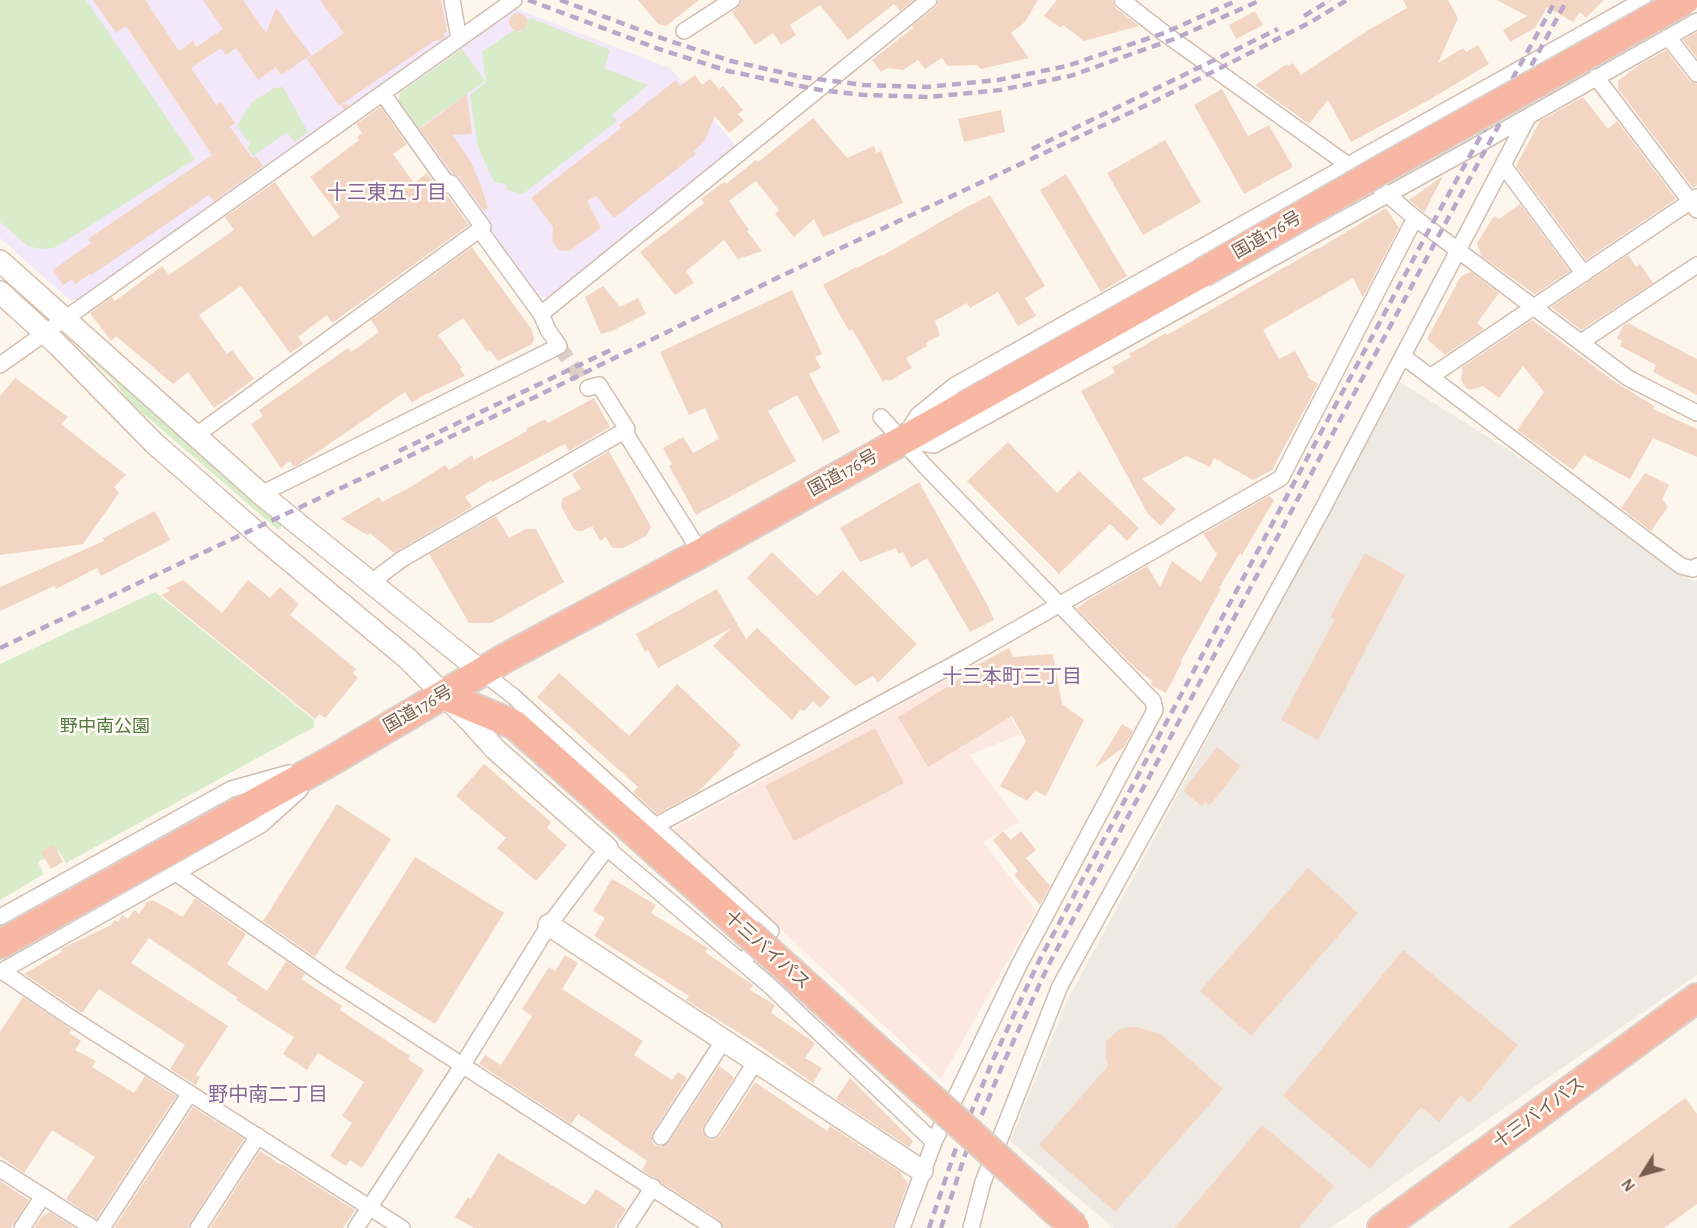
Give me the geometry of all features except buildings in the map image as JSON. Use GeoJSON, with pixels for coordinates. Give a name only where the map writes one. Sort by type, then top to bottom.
{"type":"FeatureCollection","features":[{"type":"Feature","properties":{"kind":"highway","name":"国道176号"},"geometry":{"type":"LineString","coordinates":[[1,962],[482,672],[701,553],[1685,0]]}},
{"type":"Feature","properties":{"kind":"highway","name":"十三バイパス"},"geometry":{"type":"LineString","coordinates":[[443,695],[515,725],[760,932],[1075,1228]]}},
{"type":"Feature","properties":{"kind":"highway","name":"十三バイパス"},"geometry":{"type":"LineString","coordinates":[[1382,1228],[1697,998]]}},
{"type":"Feature","properties":{"kind":"highway"},"geometry":{"type":"LineString","coordinates":[[1614,1059],[1697,1022]]}},
{"type":"Feature","properties":{"kind":"street"},"geometry":{"type":"LineString","coordinates":[[452,0],[459,39]]}},
{"type":"Feature","properties":{"kind":"street"},"geometry":{"type":"LineString","coordinates":[[0,365],[514,0]]}},
{"type":"Feature","properties":{"kind":"street"},"geometry":{"type":"LineString","coordinates":[[684,31],[732,0]]}},
{"type":"Feature","properties":{"kind":"street"},"geometry":{"type":"LineString","coordinates":[[541,314],[928,0]]}},
{"type":"Feature","properties":{"kind":"street"},"geometry":{"type":"LineString","coordinates":[[1122,0],[1164,33],[1387,194],[1415,218],[1628,378],[1697,414]]}},
{"type":"Feature","properties":{"kind":"street"},"geometry":{"type":"LineString","coordinates":[[1138,11],[1149,0]]}},
{"type":"Feature","properties":{"kind":"street"},"geometry":{"type":"LineString","coordinates":[[902,440],[918,415],[956,385],[1644,0]]}},
{"type":"Feature","properties":{"kind":"street"},"geometry":{"type":"LineString","coordinates":[[902,440],[934,445],[1697,21]]}},
{"type":"Feature","properties":{"kind":"street"},"geometry":{"type":"LineString","coordinates":[[1668,37],[1697,74]]}},
{"type":"Feature","properties":{"kind":"street"},"geometry":{"type":"LineString","coordinates":[[1430,377],[1534,306],[1695,203],[1596,77]]}},
{"type":"Feature","properties":{"kind":"street"},"geometry":{"type":"LineString","coordinates":[[195,436],[483,227],[451,183],[448,185],[382,94]]}},
{"type":"Feature","properties":{"kind":"street"},"geometry":{"type":"LineString","coordinates":[[971,1228],[983,1182],[1060,986],[1322,510],[1529,116]]}},
{"type":"Feature","properties":{"kind":"street"},"geometry":{"type":"LineString","coordinates":[[1503,165],[1584,274]]}},
{"type":"Feature","properties":{"kind":"street"},"geometry":{"type":"LineString","coordinates":[[655,826],[960,661],[1281,478],[1415,218]]}},
{"type":"Feature","properties":{"kind":"street"},"geometry":{"type":"LineString","coordinates":[[261,494],[559,346],[541,314],[479,229]]}},
{"type":"Feature","properties":{"kind":"street"},"geometry":{"type":"LineString","coordinates":[[0,261],[261,494],[370,584],[513,696],[655,826],[760,932],[742,962]]}},
{"type":"Feature","properties":{"kind":"street"},"geometry":{"type":"LineString","coordinates":[[1581,342],[1697,265]]}},
{"type":"Feature","properties":{"kind":"street"},"geometry":{"type":"LineString","coordinates":[[0,292],[45,333],[154,443],[265,540],[408,659],[495,748],[607,848],[770,986],[934,1142]]}},
{"type":"Feature","properties":{"kind":"street"},"geometry":{"type":"LineString","coordinates":[[1404,357],[1682,566],[1693,568],[1697,566]]}},
{"type":"Feature","properties":{"kind":"street"},"geometry":{"type":"LineString","coordinates":[[370,584],[402,559],[627,429],[599,385],[588,388]]}},
{"type":"Feature","properties":{"kind":"street"},"geometry":{"type":"LineString","coordinates":[[881,417],[1059,605],[1153,700],[1155,710],[1019,965],[934,1142],[902,1228]]}},
{"type":"Feature","properties":{"kind":"street"},"geometry":{"type":"LineString","coordinates":[[624,431],[701,553]]}},
{"type":"Feature","properties":{"kind":"street"},"geometry":{"type":"LineString","coordinates":[[331,761],[261,825],[176,873],[1,962],[64,1014],[402,1228]]}},
{"type":"Feature","properties":{"kind":"street"},"geometry":{"type":"LineString","coordinates":[[0,917],[231,789],[331,761]]}},
{"type":"Feature","properties":{"kind":"street"},"geometry":{"type":"LineString","coordinates":[[356,1228],[462,1066],[549,925],[607,848]]}},
{"type":"Feature","properties":{"kind":"street"},"geometry":{"type":"LineString","coordinates":[[176,873],[329,979],[714,1228]]}},
{"type":"Feature","properties":{"kind":"street"},"geometry":{"type":"LineString","coordinates":[[549,925],[922,1171]]}},
{"type":"Feature","properties":{"kind":"street"},"geometry":{"type":"LineString","coordinates":[[661,1137],[724,1040]]}},
{"type":"Feature","properties":{"kind":"street"},"geometry":{"type":"LineString","coordinates":[[712,1130],[756,1061]]}},
{"type":"Feature","properties":{"kind":"street"},"geometry":{"type":"LineString","coordinates":[[102,1228],[190,1093]]}},
{"type":"Feature","properties":{"kind":"street"},"geometry":{"type":"LineString","coordinates":[[198,1228],[258,1136]]}},
{"type":"Feature","properties":{"kind":"street"},"geometry":{"type":"LineString","coordinates":[[0,1169],[93,1228]]}},
{"type":"Feature","properties":{"kind":"street"},"geometry":{"type":"LineString","coordinates":[[626,1228],[652,1187]]}},
{"type":"Feature","properties":{"kind":"street"},"geometry":{"type":"LineString","coordinates":[[22,1228],[43,1196]]}},
{"type":"Feature","properties":{"kind":"shaded area"},"geometry":{"type":"Polygon","coordinates":[[[0,0],[443,0],[449,39],[78,300],[70,300],[0,238],[0,0]]]}},
{"type":"Feature","properties":{"kind":"shaded area"},"geometry":{"type":"Polygon","coordinates":[[[517,9],[670,68],[736,146],[550,298],[537,295],[398,101],[399,93],[517,9]]]}},
{"type":"Feature","properties":{"kind":"shaded area"},"geometry":{"type":"Polygon","coordinates":[[[1400,382],[1512,452],[1692,581],[1697,580],[1697,975],[1330,1228],[1114,1228],[1010,1141],[1067,1001],[1400,382]]]}},
{"type":"Feature","properties":{"kind":"shaded area"},"geometry":{"type":"Polygon","coordinates":[[[977,663],[1021,734],[969,755],[1019,822],[983,842],[1036,911],[941,1079],[673,829],[977,663]]]}},
{"type":"Feature","properties":{"kind":"green space"},"geometry":{"type":"Polygon","coordinates":[[[0,0],[86,0],[195,159],[53,248],[40,249],[28,246],[0,222],[0,0]]]}},
{"type":"Feature","properties":{"kind":"green space"},"geometry":{"type":"Polygon","coordinates":[[[531,18],[610,50],[604,68],[648,85],[612,115],[617,121],[523,194],[507,190],[506,184],[494,182],[478,147],[470,95],[486,82],[482,52],[514,30],[520,32],[526,27],[527,20],[531,18]]]}},
{"type":"Feature","properties":{"kind":"green space"},"geometry":{"type":"Polygon","coordinates":[[[462,49],[485,81],[419,128],[399,101],[400,93],[462,49]]]}},
{"type":"Feature","properties":{"kind":"green space"},"geometry":{"type":"Polygon","coordinates":[[[283,87],[308,132],[294,142],[287,132],[253,156],[247,147],[250,144],[237,126],[252,102],[274,88],[283,87]]]}},
{"type":"Feature","properties":{"kind":"green space"},"geometry":{"type":"Polygon","coordinates":[[[87,353],[281,525],[281,529],[277,529],[131,403],[111,378],[85,355],[87,353]]]}},
{"type":"Feature","properties":{"kind":"green space","name":"野中南公園"},"geometry":{"type":"Polygon","coordinates":[[[155,592],[314,720],[314,727],[66,863],[59,851],[38,862],[44,874],[0,900],[0,664],[155,592]]]}},
{"type":"Feature","properties":{"kind":"tunnel"},"geometry":{"type":"LineString","coordinates":[[559,346],[588,388]]}},
{"type":"Feature","properties":{"kind":"railway"},"geometry":{"type":"LineString","coordinates":[[528,0],[659,49],[728,71],[820,90],[864,95],[929,97],[1000,90],[1070,76],[1174,39],[1261,0]]}},
{"type":"Feature","properties":{"kind":"railway"},"geometry":{"type":"LineString","coordinates":[[560,0],[731,61],[802,77],[864,85],[927,87],[998,80],[1067,66],[1164,33],[1238,0]]}},
{"type":"Feature","properties":{"kind":"railway"},"geometry":{"type":"LineString","coordinates":[[1304,16],[1330,0]]}},
{"type":"Feature","properties":{"kind":"railway"},"geometry":{"type":"LineString","coordinates":[[0,648],[533,398],[779,277],[1153,102],[1311,22],[1347,0]]}},
{"type":"Feature","properties":{"kind":"railway"},"geometry":{"type":"LineString","coordinates":[[929,1228],[955,1151],[993,1060],[1039,961],[1430,228],[1556,0]]}},
{"type":"Feature","properties":{"kind":"railway"},"geometry":{"type":"LineString","coordinates":[[941,1228],[965,1155],[1048,966],[1567,0]]}},
{"type":"Feature","properties":{"kind":"railway"},"geometry":{"type":"LineString","coordinates":[[1032,149],[1278,29]]}},
{"type":"Feature","properties":{"kind":"railway"},"geometry":{"type":"LineString","coordinates":[[399,451],[615,348]]}},
{"type":"Feature","properties":{"kind":"district","name":"十三東五丁目"},"geometry":{"type":"Point","coordinates":[387,193]}},
{"type":"Feature","properties":{"kind":"district","name":"十三本町三丁目"},"geometry":{"type":"Point","coordinates":[1012,677]}},
{"type":"Feature","properties":{"kind":"district","name":"野中南二丁目"},"geometry":{"type":"Point","coordinates":[268,1095]}}]}
